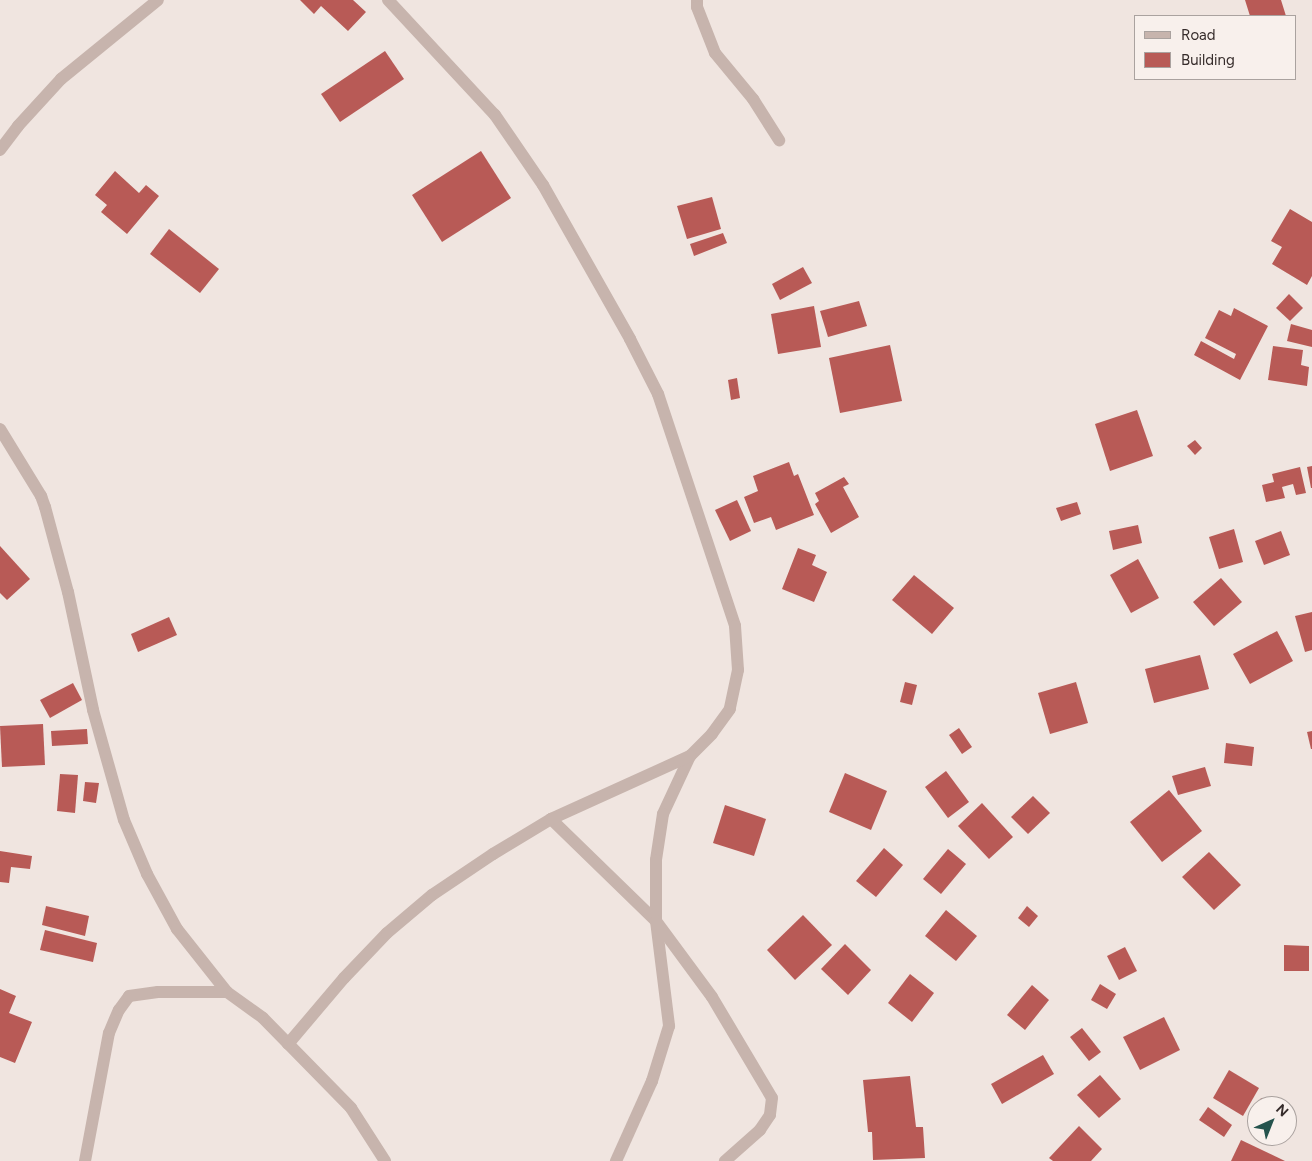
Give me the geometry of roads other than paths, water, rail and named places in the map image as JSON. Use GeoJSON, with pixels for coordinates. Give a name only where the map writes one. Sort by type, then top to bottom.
{"type":"FeatureCollection","features":[{"type":"Feature","properties":{"kind":"street"},"geometry":{"type":"LineString","coordinates":[[0,150],[61,79],[158,0]]}},
{"type":"Feature","properties":{"kind":"street"},"geometry":{"type":"LineString","coordinates":[[388,0],[500,122],[543,185],[630,339],[658,394],[735,626],[738,670],[730,709],[712,734],[690,756],[663,814],[656,860],[656,921],[669,1026],[652,1080],[616,1161]]}},
{"type":"Feature","properties":{"kind":"street"},"geometry":{"type":"LineString","coordinates":[[697,0],[697,7],[715,53],[753,99],[779,140]]}},
{"type":"Feature","properties":{"kind":"street"},"geometry":{"type":"LineString","coordinates":[[0,430],[41,496],[45,508],[68,592],[93,710],[124,820],[147,874],[176,928],[227,992],[263,1018],[351,1108],[385,1161]]}},
{"type":"Feature","properties":{"kind":"street"},"geometry":{"type":"LineString","coordinates":[[288,1044],[344,978],[387,933],[432,895],[493,854],[552,819],[690,756]]}},
{"type":"Feature","properties":{"kind":"street"},"geometry":{"type":"LineString","coordinates":[[552,819],[656,921],[712,997],[772,1098],[770,1115],[760,1130],[725,1161]]}},
{"type":"Feature","properties":{"kind":"street"},"geometry":{"type":"LineString","coordinates":[[85,1161],[109,1033],[119,1010],[129,996],[158,992],[227,992]]}}]}
